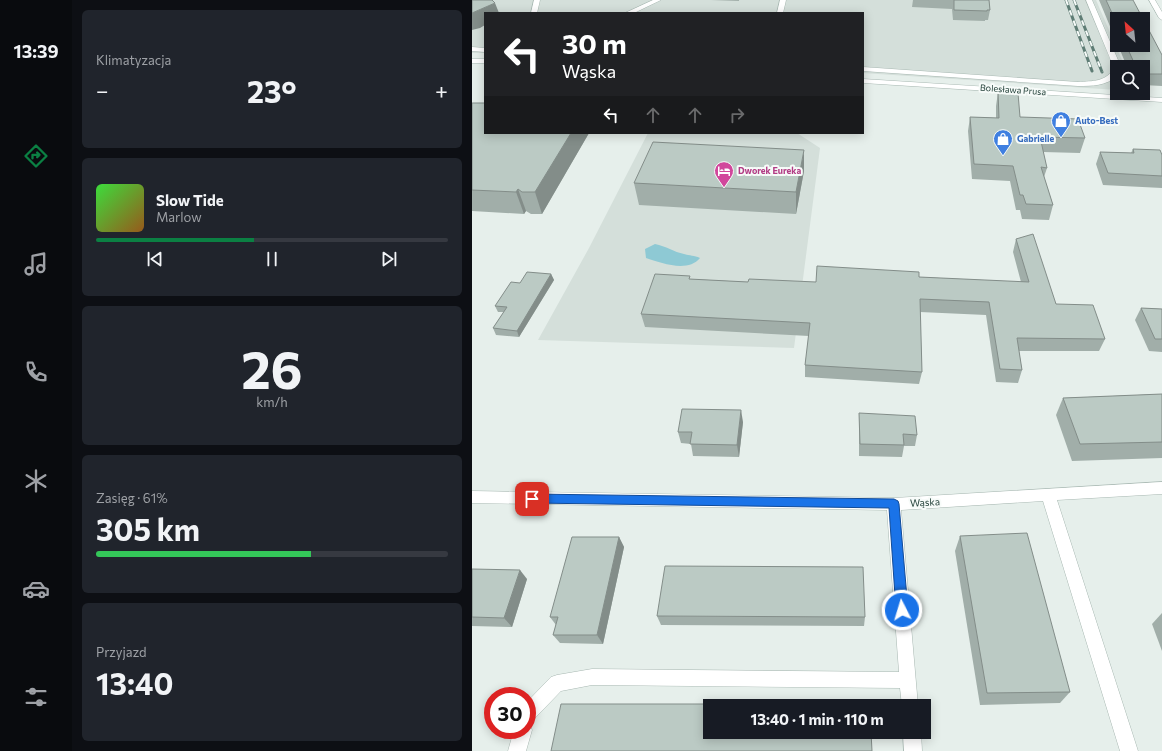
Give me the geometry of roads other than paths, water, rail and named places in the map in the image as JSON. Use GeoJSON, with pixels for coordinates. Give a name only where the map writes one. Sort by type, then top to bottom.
{"type":"FeatureCollection","features":[{"type":"Feature","properties":{"kind":"street"},"geometry":{"type":"LineString","coordinates":[[534,12],[537,0]]}},
{"type":"Feature","properties":{"kind":"street"},"geometry":{"type":"LineString","coordinates":[[630,12],[658,0]]}},
{"type":"Feature","properties":{"kind":"street"},"geometry":{"type":"LineString","coordinates":[[780,12],[783,0]]}},
{"type":"Feature","properties":{"kind":"street"},"geometry":{"type":"LineString","coordinates":[[1089,0],[1114,60]]}},
{"type":"Feature","properties":{"kind":"street"},"geometry":{"type":"LineString","coordinates":[[1152,0],[1162,18]]}},
{"type":"Feature","properties":{"kind":"street"},"geometry":{"type":"LineString","coordinates":[[472,50],[484,50]]}},
{"type":"Feature","properties":{"kind":"street"},"geometry":{"type":"LineString","coordinates":[[472,61],[484,61]]}},
{"type":"Feature","properties":{"kind":"street"},"geometry":{"type":"LineString","coordinates":[[864,69],[1078,84],[1110,79]]}},
{"type":"Feature","properties":{"kind":"street","name":"Bolesława Prusa"},"geometry":{"type":"LineString","coordinates":[[864,81],[1162,100]]}},
{"type":"Feature","properties":{"kind":"street","name":"Wąska"},"geometry":{"type":"LineString","coordinates":[[472,497],[894,504],[1162,488]]}},
{"type":"Feature","properties":{"kind":"street"},"geometry":{"type":"LineString","coordinates":[[1048,495],[1129,751]]}},
{"type":"Feature","properties":{"kind":"street"},"geometry":{"type":"LineString","coordinates":[[894,504],[909,699]]}},
{"type":"Feature","properties":{"kind":"street"},"geometry":{"type":"LineString","coordinates":[[536,705],[557,683],[592,677],[908,680]]}},
{"type":"Feature","properties":{"kind":"street"},"geometry":{"type":"LineString","coordinates":[[517,751],[520,739]]}},
{"type":"Feature","properties":{"kind":"street"},"geometry":{"type":"LineString","coordinates":[[912,739],[913,751]]}},
{"type":"Feature","properties":{"kind":"water"},"geometry":{"type":"Polygon","coordinates":[[[655,244],[700,258],[695,263],[689,265],[674,266],[646,258],[645,249],[655,244]]]}},
{"type":"Feature","properties":{"kind":"railway"},"geometry":{"type":"LineString","coordinates":[[1066,0],[1092,71]]}},
{"type":"Feature","properties":{"kind":"railway"},"geometry":{"type":"LineString","coordinates":[[1074,0],[1102,72]]}},
{"type":"Feature","properties":{"kind":"place","name":"Auto-Best"},"geometry":{"type":"Point","coordinates":[1061,138]}},
{"type":"Feature","properties":{"kind":"place","name":"Gabrielle"},"geometry":{"type":"Point","coordinates":[1003,156]}},
{"type":"Feature","properties":{"kind":"place","name":"Dworek Eureka"},"geometry":{"type":"Point","coordinates":[724,188]}}]}
